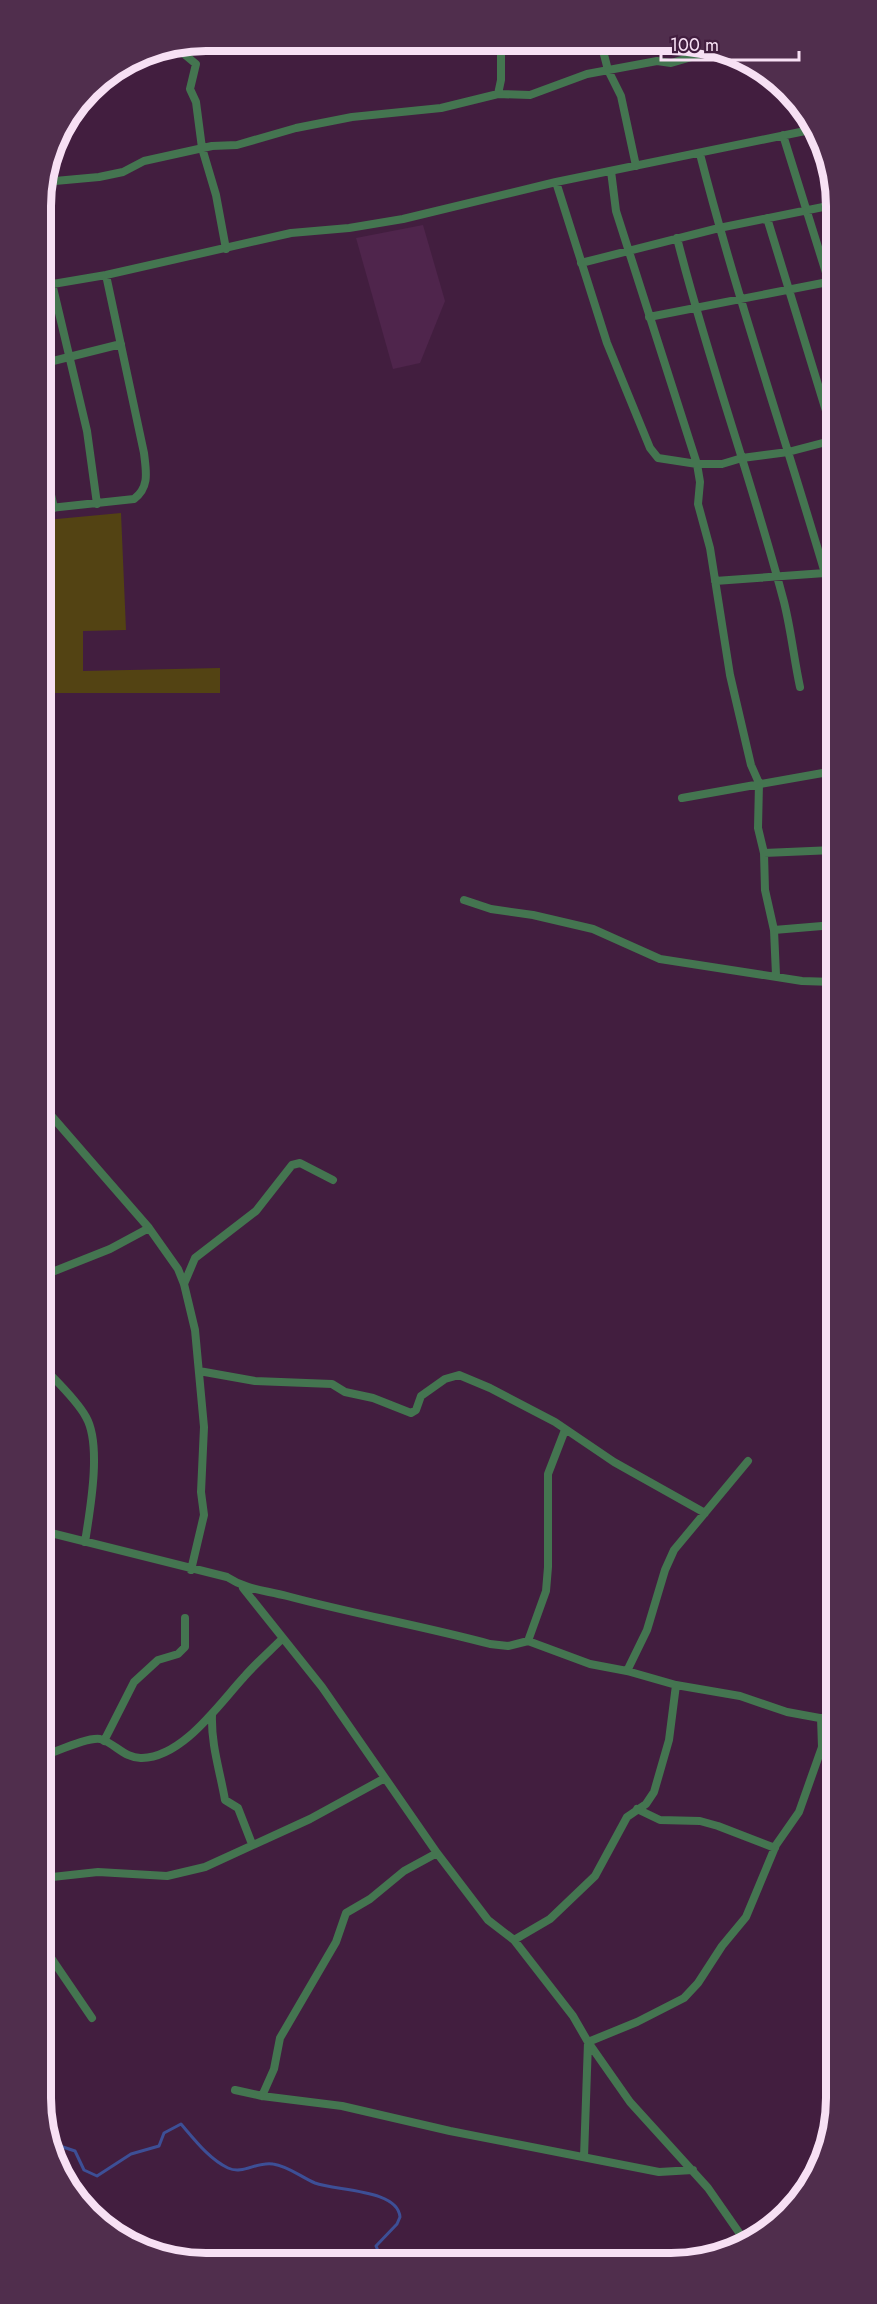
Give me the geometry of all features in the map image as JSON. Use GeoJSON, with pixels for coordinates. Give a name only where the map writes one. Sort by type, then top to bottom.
{"type":"FeatureCollection","features":[{"type":"Feature","properties":{"kind":"street"},"geometry":{"type":"LineString","coordinates":[[498,94],[501,80],[501,51]]}},
{"type":"Feature","properties":{"kind":"street"},"geometry":{"type":"LineString","coordinates":[[603,51],[608,70],[621,96],[636,165]]}},
{"type":"Feature","properties":{"kind":"street"},"geometry":{"type":"LineString","coordinates":[[184,53],[196,64],[190,89],[197,108],[202,148],[216,195],[225,249]]}},
{"type":"Feature","properties":{"kind":"street"},"geometry":{"type":"LineString","coordinates":[[53,181],[99,177],[123,172],[144,161],[202,148],[237,145],[296,128],[352,117],[441,108],[498,94],[530,95],[566,80],[608,70],[657,61],[671,63],[702,54]]}},
{"type":"Feature","properties":{"kind":"street"},"geometry":{"type":"LineString","coordinates":[[52,284],[225,249],[291,232],[349,228],[403,219],[556,182],[806,131]]}},
{"type":"Feature","properties":{"kind":"street"},"geometry":{"type":"LineString","coordinates":[[783,135],[826,267]]}},
{"type":"Feature","properties":{"kind":"street"},"geometry":{"type":"LineString","coordinates":[[700,154],[719,228],[826,576]]}},
{"type":"Feature","properties":{"kind":"street"},"geometry":{"type":"LineString","coordinates":[[611,171],[616,211],[697,464],[700,482],[698,504],[716,581],[730,675],[751,765],[759,783],[758,828],[764,853],[765,890],[774,930],[776,975]]}},
{"type":"Feature","properties":{"kind":"street"},"geometry":{"type":"LineString","coordinates":[[556,182],[607,343],[650,448],[658,458],[697,464],[722,464],[742,458],[788,452],[826,440]]}},
{"type":"Feature","properties":{"kind":"street"},"geometry":{"type":"LineString","coordinates":[[581,263],[628,249],[719,228],[826,207]]}},
{"type":"Feature","properties":{"kind":"street"},"geometry":{"type":"LineString","coordinates":[[767,218],[826,411]]}},
{"type":"Feature","properties":{"kind":"street"},"geometry":{"type":"LineString","coordinates":[[677,238],[695,308],[777,578],[800,687]]}},
{"type":"Feature","properties":{"kind":"street"},"geometry":{"type":"LineString","coordinates":[[51,508],[134,499],[141,494],[147,477],[105,275]]}},
{"type":"Feature","properties":{"kind":"street"},"geometry":{"type":"LineString","coordinates":[[51,280],[87,431],[98,504]]}},
{"type":"Feature","properties":{"kind":"street"},"geometry":{"type":"LineString","coordinates":[[649,317],[826,283]]}},
{"type":"Feature","properties":{"kind":"street"},"geometry":{"type":"LineString","coordinates":[[51,362],[121,344]]}},
{"type":"Feature","properties":{"kind":"street"},"geometry":{"type":"LineString","coordinates":[[51,495],[54,508]]}},
{"type":"Feature","properties":{"kind":"street"},"geometry":{"type":"LineString","coordinates":[[716,581],[825,573]]}},
{"type":"Feature","properties":{"kind":"street"},"geometry":{"type":"LineString","coordinates":[[682,798],[826,772]]}},
{"type":"Feature","properties":{"kind":"street"},"geometry":{"type":"LineString","coordinates":[[764,853],[826,850]]}},
{"type":"Feature","properties":{"kind":"street"},"geometry":{"type":"LineString","coordinates":[[464,900],[491,909],[533,915],[593,929],[660,959],[776,975],[802,981],[826,982]]}},
{"type":"Feature","properties":{"kind":"street"},"geometry":{"type":"LineString","coordinates":[[774,930],[826,926]]}},
{"type":"Feature","properties":{"kind":"street"},"geometry":{"type":"LineString","coordinates":[[51,1115],[149,1228],[178,1269],[184,1284],[195,1330],[204,1427],[201,1492],[204,1515],[191,1570]]}},
{"type":"Feature","properties":{"kind":"street"},"geometry":{"type":"LineString","coordinates":[[184,1284],[195,1258],[256,1211],[292,1165],[300,1163],[333,1180]]}},
{"type":"Feature","properties":{"kind":"street"},"geometry":{"type":"LineString","coordinates":[[51,1272],[93,1256],[149,1228]]}},
{"type":"Feature","properties":{"kind":"street"},"geometry":{"type":"LineString","coordinates":[[199,1371],[255,1382],[332,1384],[345,1392],[373,1398],[411,1413],[416,1410],[421,1396],[445,1379],[459,1375],[490,1388],[555,1422],[614,1462],[705,1513]]}},
{"type":"Feature","properties":{"kind":"street"},"geometry":{"type":"LineString","coordinates":[[51,1377],[86,1416],[91,1430],[93,1448],[85,1542]]}},
{"type":"Feature","properties":{"kind":"street"},"geometry":{"type":"LineString","coordinates":[[528,1641],[546,1591],[548,1474],[565,1430]]}},
{"type":"Feature","properties":{"kind":"street"},"geometry":{"type":"LineString","coordinates":[[627,1671],[647,1630],[665,1570],[674,1550],[748,1461]]}},
{"type":"Feature","properties":{"kind":"street"},"geometry":{"type":"LineString","coordinates":[[51,1533],[191,1570],[227,1577],[243,1588],[340,1712],[437,1853],[489,1920],[514,1940],[573,2016],[588,2042],[630,2102],[693,2170],[741,2236]]}},
{"type":"Feature","properties":{"kind":"street"},"geometry":{"type":"LineString","coordinates":[[243,1588],[264,1590],[365,1616],[490,1644],[508,1646],[528,1641],[590,1664],[627,1671],[676,1685],[740,1696],[766,1706],[826,1719]]}},
{"type":"Feature","properties":{"kind":"street"},"geometry":{"type":"LineString","coordinates":[[104,1741],[134,1682],[158,1660],[178,1654],[184,1647],[186,1618]]}},
{"type":"Feature","properties":{"kind":"street"},"geometry":{"type":"LineString","coordinates":[[51,1753],[90,1740],[104,1741],[130,1755],[143,1758],[170,1748],[212,1716],[243,1678],[283,1638]]}},
{"type":"Feature","properties":{"kind":"street"},"geometry":{"type":"LineString","coordinates":[[514,1940],[550,1919],[596,1876],[627,1817],[646,1804],[654,1792],[664,1766],[676,1685]]}},
{"type":"Feature","properties":{"kind":"street"},"geometry":{"type":"LineString","coordinates":[[212,1716],[211,1742],[221,1770],[225,1800],[238,1808],[252,1844]]}},
{"type":"Feature","properties":{"kind":"street"},"geometry":{"type":"LineString","coordinates":[[588,2042],[654,2014],[684,1998],[698,1983],[722,1946],[746,1917],[775,1848],[799,1812],[822,1747],[821,1718]]}},
{"type":"Feature","properties":{"kind":"street"},"geometry":{"type":"LineString","coordinates":[[822,1747],[826,1744]]}},
{"type":"Feature","properties":{"kind":"street"},"geometry":{"type":"LineString","coordinates":[[51,1877],[98,1872],[167,1876],[206,1867],[310,1819],[385,1778]]}},
{"type":"Feature","properties":{"kind":"street"},"geometry":{"type":"LineString","coordinates":[[637,1809],[660,1820],[700,1821],[718,1826],[775,1848]]}},
{"type":"Feature","properties":{"kind":"street"},"geometry":{"type":"LineString","coordinates":[[262,2096],[274,2069],[280,2038],[336,1942],[346,1913],[370,1899],[404,1871],[437,1853]]}},
{"type":"Feature","properties":{"kind":"street"},"geometry":{"type":"LineString","coordinates":[[51,1956],[92,2018]]}},
{"type":"Feature","properties":{"kind":"street"},"geometry":{"type":"LineString","coordinates":[[584,2157],[588,2042]]}},
{"type":"Feature","properties":{"kind":"street"},"geometry":{"type":"LineString","coordinates":[[235,2090],[262,2096],[342,2106],[659,2172],[693,2170]]}},
{"type":"Feature","properties":{"kind":"shaded area"},"geometry":{"type":"Polygon","coordinates":[[[423,225],[445,301],[420,363],[393,369],[356,238],[423,225]]]}},
{"type":"Feature","properties":{"kind":"green space"},"geometry":{"type":"Polygon","coordinates":[[[121,513],[126,630],[83,631],[83,671],[220,668],[220,693],[51,693],[51,520],[121,513]]]}},
{"type":"Feature","properties":{"kind":"waterway"},"geometry":{"type":"LineString","coordinates":[[58,2145],[75,2151],[84,2170],[97,2176],[131,2154],[159,2146],[164,2133],[181,2124],[208,2154],[228,2168],[239,2170],[261,2164],[279,2165],[315,2183],[365,2192],[389,2201],[397,2208],[400,2217],[397,2224],[376,2246],[379,2253]]}}]}
